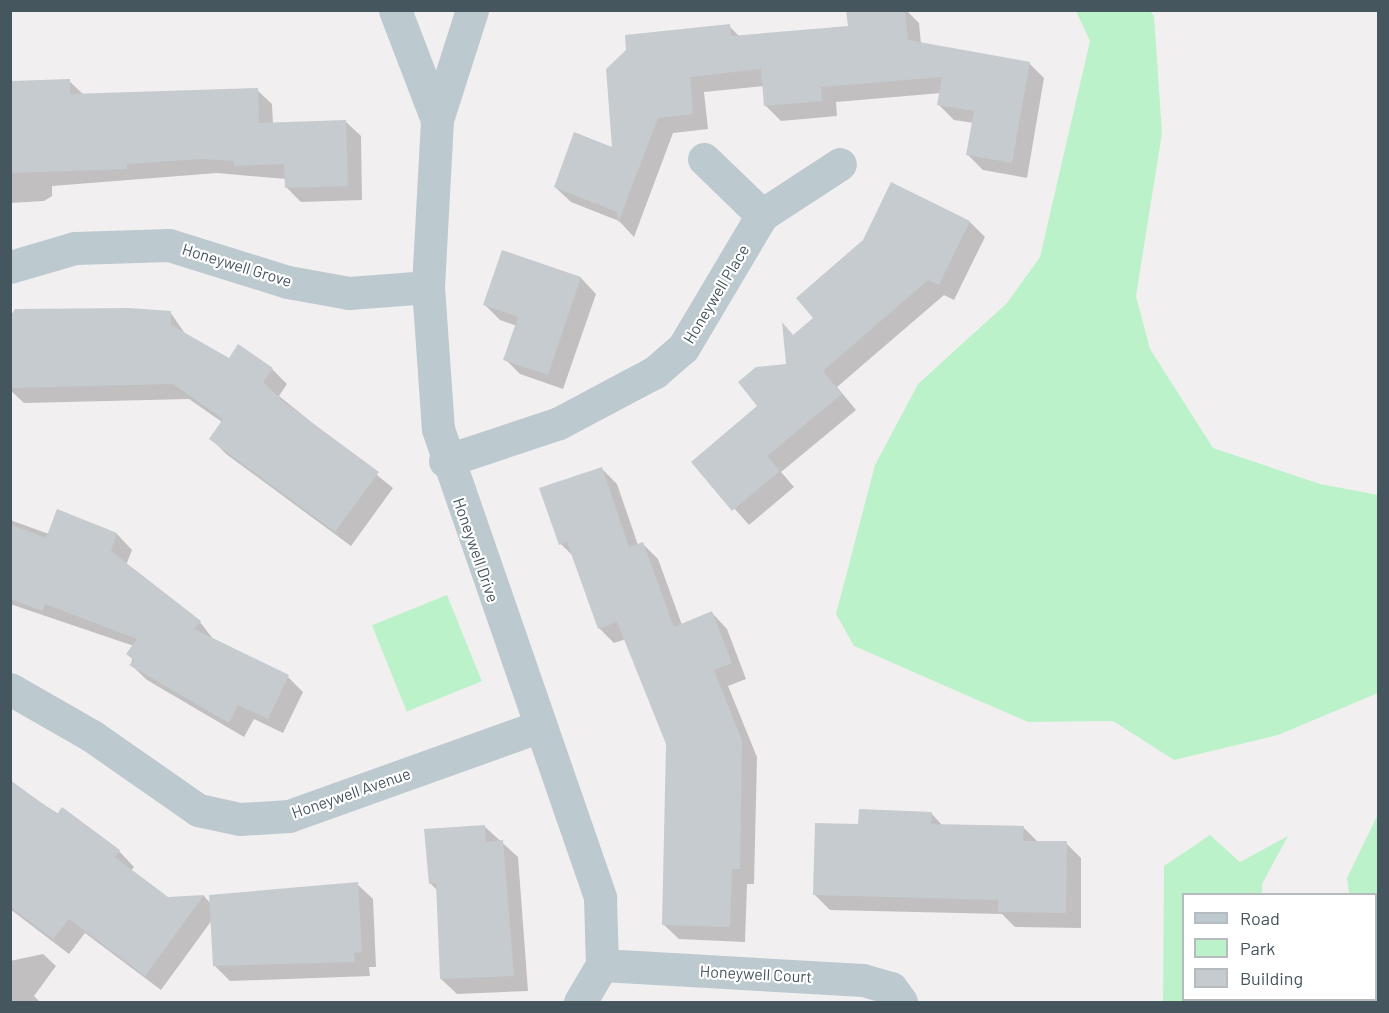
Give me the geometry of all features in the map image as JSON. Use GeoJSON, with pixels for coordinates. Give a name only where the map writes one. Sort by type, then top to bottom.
{"type":"FeatureCollection","features":[{"type":"Feature","properties":{"kind":"street","name":"Honeywell Drive"},"geometry":{"type":"LineString","coordinates":[[394,10],[437,120]]}},
{"type":"Feature","properties":{"kind":"street","name":"Honeywell Drive"},"geometry":{"type":"LineString","coordinates":[[472,10],[437,120],[428,287],[445,461],[592,865],[600,898],[602,965]]}},
{"type":"Feature","properties":{"kind":"street"},"geometry":{"type":"LineString","coordinates":[[704,159],[762,215]]}},
{"type":"Feature","properties":{"kind":"street","name":"Honeywell Place"},"geometry":{"type":"LineString","coordinates":[[445,461],[559,423],[655,372],[684,348],[762,215],[840,164]]}},
{"type":"Feature","properties":{"kind":"street","name":"Honeywell Grove"},"geometry":{"type":"LineString","coordinates":[[10,267],[75,249],[170,245],[288,282],[349,293],[428,287]]}},
{"type":"Feature","properties":{"kind":"street","name":"Honeywell Avenue"},"geometry":{"type":"LineString","coordinates":[[10,689],[92,736],[198,810],[240,819],[289,816],[540,726]]}},
{"type":"Feature","properties":{"kind":"street"},"geometry":{"type":"LineString","coordinates":[[580,1002],[602,965]]}},
{"type":"Feature","properties":{"kind":"street","name":"Honeywell Court"},"geometry":{"type":"LineString","coordinates":[[602,965],[863,980],[891,988],[901,1002]]}},
{"type":"Feature","properties":{"kind":"green space"},"geometry":{"type":"Polygon","coordinates":[[[1076,11],[1150,11],[1154,16],[1162,133],[1136,296],[1150,349],[1213,448],[1320,484],[1378,495],[1378,693],[1278,735],[1174,760],[1113,721],[1028,722],[854,646],[836,614],[875,465],[918,384],[1007,303],[1040,257],[1090,41],[1076,11]]]}},
{"type":"Feature","properties":{"kind":"green space"},"geometry":{"type":"Polygon","coordinates":[[[447,595],[482,681],[407,712],[372,625],[447,595]]]}},
{"type":"Feature","properties":{"kind":"green space"},"geometry":{"type":"Polygon","coordinates":[[[1378,814],[1378,1002],[1364,1002],[1377,1001],[1377,893],[1349,893],[1347,878],[1378,814]]]}},
{"type":"Feature","properties":{"kind":"green space"},"geometry":{"type":"Polygon","coordinates":[[[1210,835],[1240,862],[1288,836],[1262,884],[1262,893],[1182,893],[1182,1001],[1271,1002],[1163,1002],[1164,866],[1210,835]]]}},
{"type":"Feature","properties":{"kind":"building"},"geometry":{"type":"Polygon","coordinates":[[[846,10],[905,10],[908,40],[1030,62],[1012,163],[966,155],[974,111],[937,105],[942,77],[821,87],[822,101],[764,106],[761,69],[690,77],[693,114],[658,118],[618,223],[617,212],[554,187],[574,132],[612,147],[606,69],[626,50],[625,35],[730,24],[731,36],[848,26],[846,10]]]}},
{"type":"Feature","properties":{"kind":"building"},"geometry":{"type":"Polygon","coordinates":[[[70,79],[70,94],[258,88],[259,123],[346,120],[348,186],[285,188],[284,164],[234,166],[234,161],[201,159],[127,164],[127,169],[10,173],[12,81],[70,79]]]}},
{"type":"Feature","properties":{"kind":"building"},"geometry":{"type":"Polygon","coordinates":[[[891,182],[970,221],[939,285],[928,280],[823,371],[842,394],[767,456],[780,471],[732,511],[691,462],[757,406],[738,382],[756,367],[786,364],[782,322],[793,335],[813,318],[796,298],[863,240],[891,182]]]}},
{"type":"Feature","properties":{"kind":"building"},"geometry":{"type":"Polygon","coordinates":[[[502,250],[581,277],[548,375],[503,360],[518,317],[483,305],[502,250]]]}},
{"type":"Feature","properties":{"kind":"building"},"geometry":{"type":"Polygon","coordinates":[[[129,308],[171,311],[171,325],[229,358],[238,344],[273,368],[263,382],[284,402],[379,472],[335,532],[209,439],[223,419],[173,384],[10,388],[10,317],[15,309],[129,308]]]}},
{"type":"Feature","properties":{"kind":"building"},"geometry":{"type":"Polygon","coordinates":[[[602,467],[629,547],[643,542],[674,627],[712,611],[732,663],[714,670],[742,741],[740,869],[732,869],[730,927],[662,925],[666,744],[617,622],[598,629],[567,542],[559,545],[539,488],[602,467]]]}},
{"type":"Feature","properties":{"kind":"building"},"geometry":{"type":"Polygon","coordinates":[[[57,509],[117,533],[111,551],[201,621],[194,629],[289,675],[268,719],[238,705],[229,723],[129,665],[134,660],[126,654],[137,639],[45,604],[43,611],[10,599],[10,524],[46,538],[57,509]]]}},
{"type":"Feature","properties":{"kind":"building"},"geometry":{"type":"Polygon","coordinates":[[[10,780],[57,814],[62,807],[120,850],[115,857],[168,897],[204,895],[145,976],[69,919],[53,939],[10,907],[10,780]]]}},
{"type":"Feature","properties":{"kind":"building"},"geometry":{"type":"Polygon","coordinates":[[[859,809],[932,812],[931,824],[1024,826],[1023,841],[1067,841],[1066,913],[998,912],[998,900],[813,895],[815,823],[858,824],[859,809]]]}},
{"type":"Feature","properties":{"kind":"building"},"geometry":{"type":"Polygon","coordinates":[[[485,825],[486,842],[503,840],[514,976],[440,979],[436,883],[429,884],[424,829],[485,825]]]}},
{"type":"Feature","properties":{"kind":"building"},"geometry":{"type":"Polygon","coordinates":[[[358,882],[362,952],[354,953],[355,962],[213,966],[209,895],[358,882]]]}}]}
